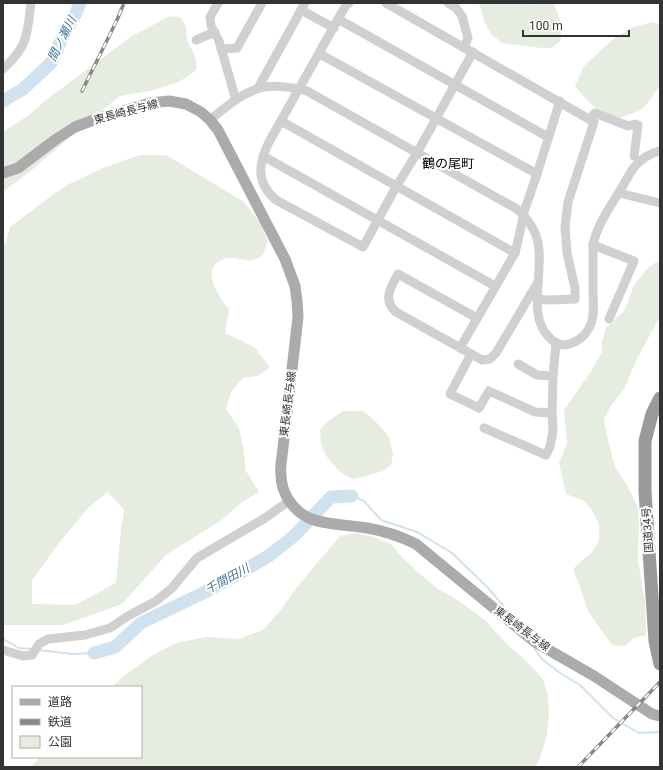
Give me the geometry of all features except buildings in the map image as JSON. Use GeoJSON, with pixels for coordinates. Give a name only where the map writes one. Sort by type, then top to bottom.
{"type":"FeatureCollection","features":[{"type":"Feature","properties":{"kind":"highway","name":"国道34号"},"geometry":{"type":"LineString","coordinates":[[660,398],[652,414],[644,442],[645,491],[655,641],[660,664]]}},
{"type":"Feature","properties":{"kind":"main road","name":"東長崎長与線"},"geometry":{"type":"LineString","coordinates":[[3,173],[18,168],[75,127],[99,118],[150,103],[169,101],[186,104],[201,112],[218,130],[285,259],[295,286],[298,317],[281,476],[283,489],[289,501],[307,517],[320,521],[385,532],[416,544],[535,642],[594,676],[652,714],[660,716]]}},
{"type":"Feature","properties":{"kind":"street"},"geometry":{"type":"LineString","coordinates":[[3,69],[24,44],[28,30],[31,3]]}},
{"type":"Feature","properties":{"kind":"street"},"geometry":{"type":"LineString","coordinates":[[218,3],[210,17],[211,26],[219,40],[236,100]]}},
{"type":"Feature","properties":{"kind":"street"},"geometry":{"type":"LineString","coordinates":[[221,49],[237,48],[262,3]]}},
{"type":"Feature","properties":{"kind":"street"},"geometry":{"type":"LineString","coordinates":[[349,3],[346,5],[320,54],[269,142],[263,156],[261,171],[264,185],[268,192],[276,200],[363,247],[379,221],[396,186],[473,52]]}},
{"type":"Feature","properties":{"kind":"street"},"geometry":{"type":"LineString","coordinates":[[386,3],[594,122],[568,202],[565,228],[567,253],[575,288],[575,299],[537,299]]}},
{"type":"Feature","properties":{"kind":"street"},"geometry":{"type":"LineString","coordinates":[[448,3],[456,8],[462,16],[468,38],[464,47]]}},
{"type":"Feature","properties":{"kind":"street"},"geometry":{"type":"LineString","coordinates":[[258,88],[303,6],[334,28]]}},
{"type":"Feature","properties":{"kind":"street"},"geometry":{"type":"LineString","coordinates":[[338,19],[548,137]]}},
{"type":"Feature","properties":{"kind":"street"},"geometry":{"type":"LineString","coordinates":[[196,40],[214,32]]}},
{"type":"Feature","properties":{"kind":"street"},"geometry":{"type":"LineString","coordinates":[[320,54],[537,174]]}},
{"type":"Feature","properties":{"kind":"street"},"geometry":{"type":"LineString","coordinates":[[210,120],[236,100],[258,88],[281,86],[307,91],[517,209],[535,233],[538,244],[539,258],[537,299],[539,319],[547,335],[556,343],[564,345],[576,342],[582,338],[591,324],[593,310],[593,245],[600,224],[635,166],[648,155],[660,151]]}},
{"type":"Feature","properties":{"kind":"street"},"geometry":{"type":"LineString","coordinates":[[460,348],[515,253],[523,215],[560,102]]}},
{"type":"Feature","properties":{"kind":"street"},"geometry":{"type":"LineString","coordinates":[[590,119],[594,113],[628,126],[635,124],[638,126],[634,156]]}},
{"type":"Feature","properties":{"kind":"street"},"geometry":{"type":"LineString","coordinates":[[281,121],[515,253]]}},
{"type":"Feature","properties":{"kind":"street"},"geometry":{"type":"LineString","coordinates":[[263,156],[495,286]]}},
{"type":"Feature","properties":{"kind":"street"},"geometry":{"type":"LineString","coordinates":[[619,193],[660,203]]}},
{"type":"Feature","properties":{"kind":"street"},"geometry":{"type":"LineString","coordinates":[[593,245],[634,261],[609,319]]}},
{"type":"Feature","properties":{"kind":"street"},"geometry":{"type":"LineString","coordinates":[[477,318],[398,274],[388,296],[392,309],[396,312],[482,360],[490,359],[496,353],[538,281]]}},
{"type":"Feature","properties":{"kind":"street"},"geometry":{"type":"LineString","coordinates":[[484,428],[546,456],[550,447],[553,431],[553,376],[556,343]]}},
{"type":"Feature","properties":{"kind":"street"},"geometry":{"type":"LineString","coordinates":[[471,354],[450,394],[479,408],[489,391],[535,412],[552,413]]}},
{"type":"Feature","properties":{"kind":"street"},"geometry":{"type":"LineString","coordinates":[[518,364],[537,375],[553,376]]}},
{"type":"Feature","properties":{"kind":"street"},"geometry":{"type":"LineString","coordinates":[[3,650],[23,656],[32,655],[39,644],[48,639],[85,635],[110,628],[128,616],[156,601],[172,588],[197,558],[265,518],[289,501]]}},
{"type":"Feature","properties":{"kind":"green space"},"geometry":{"type":"Polygon","coordinates":[[[479,3],[533,3],[534,5],[554,3],[560,20],[561,40],[552,48],[502,43],[491,34],[485,23],[479,3]]]}},
{"type":"Feature","properties":{"kind":"green space"},"geometry":{"type":"Polygon","coordinates":[[[170,16],[181,18],[186,27],[187,40],[195,56],[197,69],[176,83],[150,91],[120,96],[33,169],[3,192],[3,132],[29,115],[46,100],[132,36],[170,16]]]}},
{"type":"Feature","properties":{"kind":"green space"},"geometry":{"type":"Polygon","coordinates":[[[652,22],[660,24],[660,85],[647,104],[639,111],[619,118],[607,116],[591,104],[575,86],[584,66],[611,41],[631,28],[652,22]]]}},
{"type":"Feature","properties":{"kind":"green space"},"geometry":{"type":"Polygon","coordinates":[[[140,155],[166,155],[244,202],[260,223],[268,241],[263,255],[252,260],[230,258],[223,259],[214,266],[212,271],[213,283],[222,300],[229,309],[225,333],[254,347],[270,367],[258,376],[243,378],[231,392],[226,409],[239,428],[246,471],[259,492],[241,503],[223,519],[166,555],[122,604],[63,625],[4,625],[3,631],[3,246],[6,242],[10,227],[67,185],[103,168],[140,155]],[[108,492],[89,507],[59,543],[32,580],[32,604],[75,605],[116,583],[124,510],[108,492]]]}},
{"type":"Feature","properties":{"kind":"green space"},"geometry":{"type":"Polygon","coordinates":[[[660,261],[660,316],[637,359],[624,389],[610,407],[604,420],[615,467],[627,485],[638,508],[638,561],[645,601],[646,635],[634,638],[625,646],[612,645],[588,611],[573,569],[592,552],[599,541],[599,524],[592,510],[584,501],[566,494],[559,463],[567,444],[564,410],[592,370],[602,352],[602,342],[606,328],[625,310],[634,285],[647,269],[660,261]]]}},
{"type":"Feature","properties":{"kind":"green space"},"geometry":{"type":"Polygon","coordinates":[[[343,411],[363,411],[377,423],[389,437],[393,455],[391,465],[383,471],[353,479],[341,473],[327,457],[321,445],[320,430],[327,422],[343,411]]]}},
{"type":"Feature","properties":{"kind":"green space"},"geometry":{"type":"Polygon","coordinates":[[[355,533],[374,537],[391,544],[400,555],[438,589],[453,597],[485,620],[543,679],[548,696],[549,715],[547,735],[540,758],[535,767],[31,767],[39,758],[142,758],[142,686],[113,686],[125,675],[153,655],[176,643],[206,637],[240,639],[264,629],[340,536],[355,533]]]}},
{"type":"Feature","properties":{"kind":"waterway","name":"間ノ瀬川"},"geometry":{"type":"LineString","coordinates":[[3,101],[23,89],[51,63],[80,3]]}},
{"type":"Feature","properties":{"kind":"waterway"},"geometry":{"type":"LineString","coordinates":[[352,496],[364,501],[381,520],[417,532],[452,553],[488,588],[512,616]]}},
{"type":"Feature","properties":{"kind":"waterway","name":"千間田川"},"geometry":{"type":"LineString","coordinates":[[94,653],[115,647],[141,623],[205,592],[270,555],[294,536],[331,497],[352,496]]}},
{"type":"Feature","properties":{"kind":"waterway"},"geometry":{"type":"LineString","coordinates":[[3,639],[19,648],[31,649]]}},
{"type":"Feature","properties":{"kind":"waterway"},"geometry":{"type":"LineString","coordinates":[[534,648],[542,659],[560,673],[580,685],[613,718],[639,733],[660,732]]}},
{"type":"Feature","properties":{"kind":"waterway"},"geometry":{"type":"LineString","coordinates":[[38,650],[73,654],[94,653]]}},
{"type":"Feature","properties":{"kind":"railway"},"geometry":{"type":"LineString","coordinates":[[82,91],[124,3]]}},
{"type":"Feature","properties":{"kind":"railway"},"geometry":{"type":"LineString","coordinates":[[578,767],[660,682]]}},
{"type":"Feature","properties":{"kind":"district","name":"鶴の尾町"},"geometry":{"type":"Point","coordinates":[448,163]}}]}
